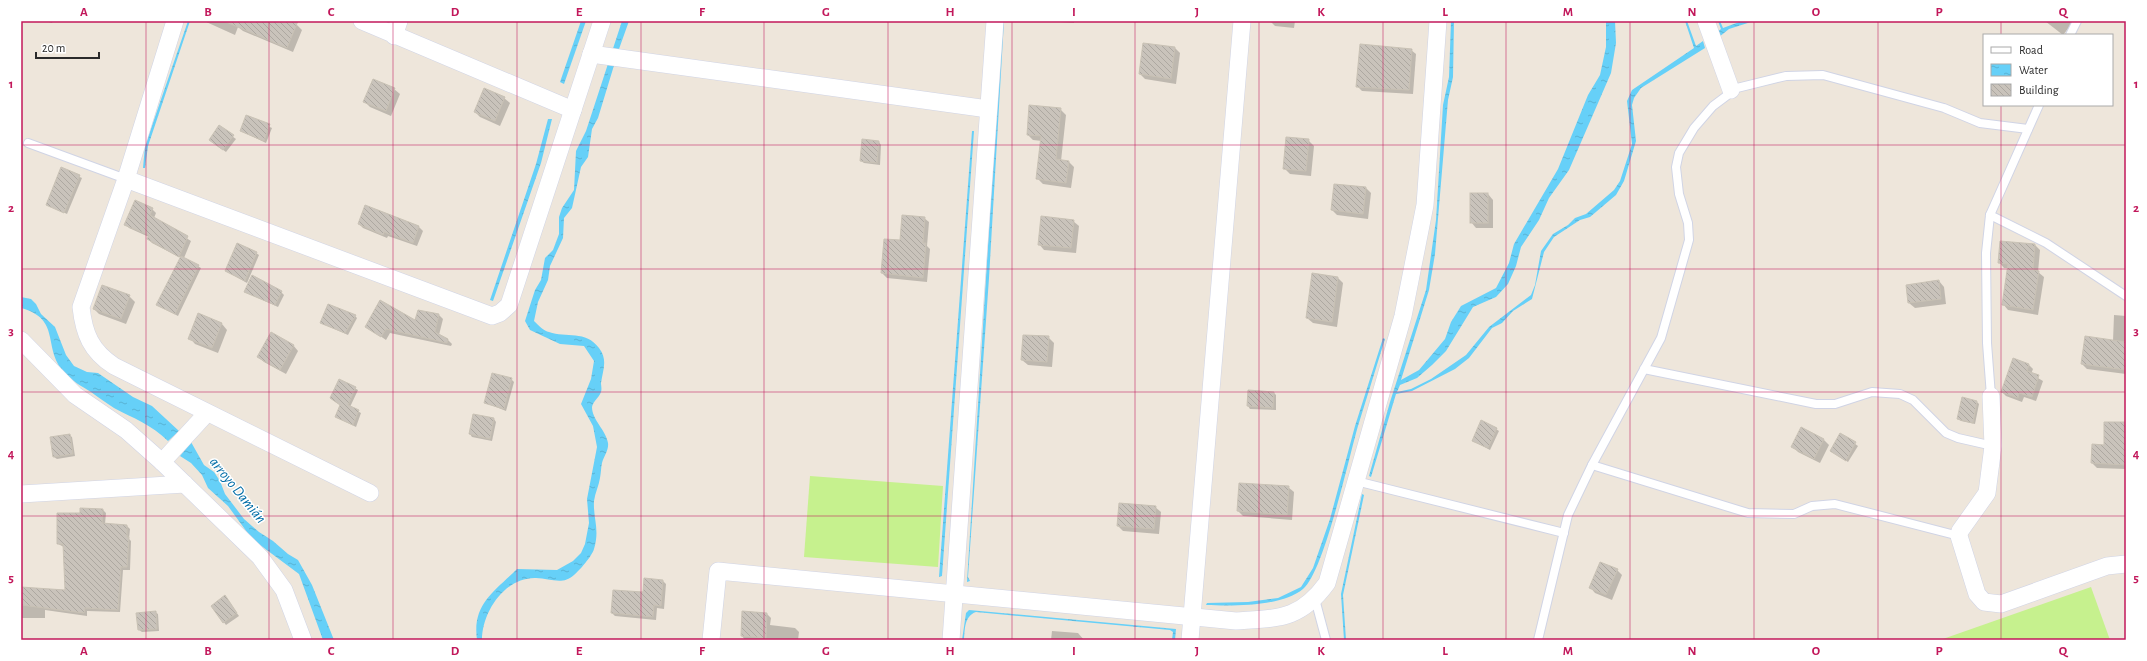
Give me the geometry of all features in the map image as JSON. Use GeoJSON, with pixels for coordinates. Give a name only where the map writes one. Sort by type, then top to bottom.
{"type":"FeatureCollection","features":[{"type":"Feature","properties":{"kind":"street"},"geometry":{"type":"LineString","coordinates":[[175,21],[126,179],[81,307],[83,324],[91,343],[100,357],[114,366],[370,493]]}},
{"type":"Feature","properties":{"kind":"street"},"geometry":{"type":"LineString","coordinates":[[362,21],[396,28],[573,110]]}},
{"type":"Feature","properties":{"kind":"street"},"geometry":{"type":"LineString","coordinates":[[126,179],[492,316],[500,313],[509,304],[602,21]]}},
{"type":"Feature","properties":{"kind":"street"},"geometry":{"type":"LineString","coordinates":[[951,640],[994,21]]}},
{"type":"Feature","properties":{"kind":"street"},"geometry":{"type":"LineString","coordinates":[[1190,640],[1242,21]]}},
{"type":"Feature","properties":{"kind":"street"},"geometry":{"type":"LineString","coordinates":[[711,640],[718,571],[1236,621],[1277,618],[1296,612],[1315,599],[1327,583],[1403,316],[1425,205],[1438,21]]}},
{"type":"Feature","properties":{"kind":"street"},"geometry":{"type":"LineString","coordinates":[[1706,21],[1731,90]]}},
{"type":"Feature","properties":{"kind":"street"},"geometry":{"type":"LineString","coordinates":[[591,54],[988,109]]}},
{"type":"Feature","properties":{"kind":"street"},"geometry":{"type":"LineString","coordinates":[[21,340],[75,395],[126,430],[162,462],[260,557],[284,590],[303,640]]}},
{"type":"Feature","properties":{"kind":"street"},"geometry":{"type":"LineString","coordinates":[[1991,396],[1993,446],[1987,493],[1960,531],[1960,536],[1977,594],[1984,602],[1993,604],[2012,602],[2107,566],[2126,564]]}},
{"type":"Feature","properties":{"kind":"street"},"geometry":{"type":"LineString","coordinates":[[162,462],[206,412]]}},
{"type":"Feature","properties":{"kind":"street"},"geometry":{"type":"LineString","coordinates":[[21,494],[185,484]]}},
{"type":"Feature","properties":{"kind":"lane"},"geometry":{"type":"LineString","coordinates":[[2070,34],[2077,21]]}},
{"type":"Feature","properties":{"kind":"lane"},"geometry":{"type":"LineString","coordinates":[[1538,640],[1568,515],[1592,465],[1661,338],[1689,240],[1688,223],[1679,194],[1676,167],[1679,153],[1694,128],[1713,106],[1731,90],[1786,76],[1822,75],[1944,108],[1980,123],[2028,129]]}},
{"type":"Feature","properties":{"kind":"lane"},"geometry":{"type":"LineString","coordinates":[[1991,396],[1987,343],[1986,252],[1990,214],[2039,106]]}},
{"type":"Feature","properties":{"kind":"lane"},"geometry":{"type":"LineString","coordinates":[[28,143],[126,179]]}},
{"type":"Feature","properties":{"kind":"lane"},"geometry":{"type":"LineString","coordinates":[[1990,214],[2046,243],[2126,296]]}},
{"type":"Feature","properties":{"kind":"lane"},"geometry":{"type":"LineString","coordinates":[[1644,369],[1816,404],[1836,404],[1872,392],[1900,394],[1913,400],[1946,432],[1958,438],[1993,446]]}},
{"type":"Feature","properties":{"kind":"lane"},"geometry":{"type":"LineString","coordinates":[[1592,465],[1748,513],[1794,514],[1812,506],[1835,504],[1960,536]]}},
{"type":"Feature","properties":{"kind":"lane"},"geometry":{"type":"LineString","coordinates":[[1356,481],[1564,533]]}},
{"type":"Feature","properties":{"kind":"lane"},"geometry":{"type":"LineString","coordinates":[[1315,599],[1326,640]]}},
{"type":"Feature","properties":{"kind":"green space"},"geometry":{"type":"Polygon","coordinates":[[[810,476],[943,486],[938,567],[804,557],[810,476]]]}},
{"type":"Feature","properties":{"kind":"green space"},"geometry":{"type":"Polygon","coordinates":[[[2091,587],[2110,640],[1940,640],[2091,587]]]}},
{"type":"Feature","properties":{"kind":"water"},"geometry":{"type":"Polygon","coordinates":[[[188,21],[190,21],[148,146],[145,168],[143,168],[145,146],[188,21]]]}},
{"type":"Feature","properties":{"kind":"water"},"geometry":{"type":"Polygon","coordinates":[[[581,21],[586,21],[564,84],[560,82],[581,21]]]}},
{"type":"Feature","properties":{"kind":"water"},"geometry":{"type":"Polygon","coordinates":[[[622,21],[629,21],[598,118],[592,129],[588,157],[581,167],[572,208],[564,218],[563,238],[550,266],[548,280],[538,302],[534,321],[541,328],[555,334],[588,339],[594,342],[602,352],[604,365],[601,391],[592,407],[594,416],[607,438],[608,446],[602,463],[594,501],[596,542],[593,552],[588,559],[574,575],[569,578],[560,581],[541,578],[525,579],[514,583],[505,590],[497,598],[486,618],[482,640],[477,640],[476,628],[481,608],[493,592],[517,569],[557,570],[573,561],[581,553],[585,544],[589,523],[587,499],[597,447],[593,426],[581,404],[591,379],[594,361],[584,346],[560,344],[530,330],[525,321],[535,290],[541,280],[545,258],[553,250],[559,234],[559,217],[562,208],[574,190],[576,151],[586,131],[622,21]]]}},
{"type":"Feature","properties":{"kind":"water"},"geometry":{"type":"Polygon","coordinates":[[[1002,21],[1004,21],[989,278],[968,577],[970,581],[967,582],[1002,21]]]}},
{"type":"Feature","properties":{"kind":"water"},"geometry":{"type":"Polygon","coordinates":[[[1451,21],[1454,21],[1453,77],[1448,100],[1435,254],[1429,290],[1401,380],[1419,370],[1445,339],[1451,322],[1461,306],[1496,288],[1509,263],[1514,244],[1558,169],[1588,95],[1600,75],[1606,47],[1606,21],[1615,21],[1616,43],[1611,73],[1569,170],[1549,198],[1539,220],[1521,247],[1516,266],[1508,284],[1496,297],[1473,307],[1446,351],[1417,378],[1400,385],[1397,392],[1411,389],[1431,379],[1466,355],[1489,327],[1531,295],[1535,285],[1541,251],[1553,234],[1568,225],[1575,218],[1586,214],[1614,190],[1620,181],[1632,144],[1627,101],[1632,90],[1694,48],[1685,21],[1687,21],[1696,46],[1703,41],[1705,48],[1641,88],[1634,98],[1632,105],[1636,141],[1624,181],[1616,195],[1590,217],[1580,220],[1554,237],[1544,252],[1532,299],[1513,311],[1502,323],[1492,328],[1469,358],[1455,369],[1412,391],[1396,394],[1371,477],[1369,476],[1390,402],[1426,290],[1436,220],[1443,105],[1449,77],[1451,21]]]}},
{"type":"Feature","properties":{"kind":"water"},"geometry":{"type":"Polygon","coordinates":[[[1718,21],[1720,21],[1723,28],[1742,21],[1754,21],[1729,29],[1719,37],[1716,33],[1721,29],[1718,21]]]}},
{"type":"Feature","properties":{"kind":"water"},"geometry":{"type":"Polygon","coordinates":[[[548,119],[552,119],[541,163],[493,301],[490,300],[536,164],[548,119]]]}},
{"type":"Feature","properties":{"kind":"water"},"geometry":{"type":"Polygon","coordinates":[[[972,131],[974,131],[942,576],[939,577],[972,131]]]}},
{"type":"Feature","properties":{"kind":"water"},"geometry":{"type":"Polygon","coordinates":[[[21,297],[31,299],[36,304],[41,314],[55,327],[66,355],[74,366],[87,372],[98,373],[133,397],[152,406],[179,431],[168,441],[149,426],[114,408],[70,378],[58,363],[47,327],[42,319],[34,313],[21,308],[21,297]]]}},
{"type":"Feature","properties":{"kind":"water"},"geometry":{"type":"Polygon","coordinates":[[[1383,338],[1385,339],[1358,426],[1335,513],[1319,561],[1311,578],[1303,589],[1294,595],[1282,599],[1256,604],[1206,605],[1207,603],[1248,602],[1278,598],[1301,587],[1313,568],[1330,519],[1355,426],[1383,338]]]}},
{"type":"Feature","properties":{"kind":"water"},"geometry":{"type":"Polygon","coordinates":[[[191,442],[204,465],[214,472],[220,481],[225,494],[244,519],[259,532],[298,560],[312,585],[334,640],[323,640],[299,574],[252,539],[228,506],[208,488],[202,475],[191,463],[180,456],[191,442]]]}},
{"type":"Feature","properties":{"kind":"water"},"geometry":{"type":"Polygon","coordinates":[[[1362,494],[1364,495],[1343,595],[1346,640],[1344,640],[1341,594],[1362,494]]]}},
{"type":"Feature","properties":{"kind":"water"},"geometry":{"type":"Polygon","coordinates":[[[969,610],[1176,629],[1175,640],[1172,640],[1173,632],[1170,630],[976,612],[967,620],[964,640],[962,640],[966,613],[969,610]]]}},
{"type":"Feature","properties":{"kind":"building"},"geometry":{"type":"Polygon","coordinates":[[[224,21],[298,21],[287,48],[224,21]]]}},
{"type":"Feature","properties":{"kind":"building"},"geometry":{"type":"Polygon","coordinates":[[[1143,43],[1175,47],[1171,79],[1139,74],[1143,43]]]}},
{"type":"Feature","properties":{"kind":"building"},"geometry":{"type":"Polygon","coordinates":[[[1360,44],[1412,49],[1409,90],[1356,87],[1360,44]]]}},
{"type":"Feature","properties":{"kind":"building"},"geometry":{"type":"Polygon","coordinates":[[[373,79],[395,88],[386,111],[363,102],[373,79]]]}},
{"type":"Feature","properties":{"kind":"building"},"geometry":{"type":"Polygon","coordinates":[[[484,88],[505,97],[495,121],[474,112],[484,88]]]}},
{"type":"Feature","properties":{"kind":"building"},"geometry":{"type":"Polygon","coordinates":[[[1029,105],[1061,108],[1056,159],[1069,161],[1066,183],[1036,179],[1041,136],[1027,135],[1029,105]]]}},
{"type":"Feature","properties":{"kind":"building"},"geometry":{"type":"Polygon","coordinates":[[[246,115],[270,124],[264,141],[240,131],[246,115]]]}},
{"type":"Feature","properties":{"kind":"building"},"geometry":{"type":"Polygon","coordinates":[[[219,125],[234,135],[223,150],[209,140],[219,125]]]}},
{"type":"Feature","properties":{"kind":"building"},"geometry":{"type":"Polygon","coordinates":[[[1286,137],[1309,139],[1306,171],[1283,169],[1286,137]]]}},
{"type":"Feature","properties":{"kind":"building"},"geometry":{"type":"Polygon","coordinates":[[[862,139],[879,141],[877,163],[860,161],[862,139]]]}},
{"type":"Feature","properties":{"kind":"building"},"geometry":{"type":"Polygon","coordinates":[[[61,167],[80,175],[64,213],[46,205],[61,167]]]}},
{"type":"Feature","properties":{"kind":"building"},"geometry":{"type":"Polygon","coordinates":[[[1334,184],[1366,187],[1363,214],[1331,210],[1334,184]]]}},
{"type":"Feature","properties":{"kind":"building"},"geometry":{"type":"Polygon","coordinates":[[[1470,193],[1488,193],[1488,223],[1470,223],[1470,193]]]}},
{"type":"Feature","properties":{"kind":"building"},"geometry":{"type":"Polygon","coordinates":[[[135,200],[153,208],[150,215],[188,236],[179,257],[147,239],[149,235],[124,225],[135,200]]]}},
{"type":"Feature","properties":{"kind":"building"},"geometry":{"type":"Polygon","coordinates":[[[365,205],[419,226],[413,243],[384,232],[383,235],[358,224],[365,205]]]}},
{"type":"Feature","properties":{"kind":"building"},"geometry":{"type":"Polygon","coordinates":[[[902,215],[925,217],[923,243],[926,243],[923,278],[881,273],[884,239],[900,240],[902,215]]]}},
{"type":"Feature","properties":{"kind":"building"},"geometry":{"type":"Polygon","coordinates":[[[1041,216],[1074,220],[1071,248],[1038,245],[1041,216]]]}},
{"type":"Feature","properties":{"kind":"building"},"geometry":{"type":"Polygon","coordinates":[[[2000,241],[2035,244],[2033,270],[2039,271],[2033,310],[2002,305],[2008,264],[1998,263],[2000,241]]]}},
{"type":"Feature","properties":{"kind":"building"},"geometry":{"type":"Polygon","coordinates":[[[237,243],[257,252],[245,281],[225,271],[237,243]]]}},
{"type":"Feature","properties":{"kind":"building"},"geometry":{"type":"Polygon","coordinates":[[[181,256],[199,265],[175,314],[156,305],[181,256]]]}},
{"type":"Feature","properties":{"kind":"building"},"geometry":{"type":"Polygon","coordinates":[[[1312,273],[1338,277],[1332,322],[1306,318],[1312,273]]]}},
{"type":"Feature","properties":{"kind":"building"},"geometry":{"type":"Polygon","coordinates":[[[252,275],[282,291],[275,305],[244,292],[252,275]]]}},
{"type":"Feature","properties":{"kind":"building"},"geometry":{"type":"Polygon","coordinates":[[[1939,280],[1941,299],[1908,303],[1906,285],[1939,280]]]}},
{"type":"Feature","properties":{"kind":"building"},"geometry":{"type":"Polygon","coordinates":[[[102,285],[130,295],[121,319],[93,309],[102,285]]]}},
{"type":"Feature","properties":{"kind":"building"},"geometry":{"type":"Polygon","coordinates":[[[380,300],[415,320],[418,310],[439,314],[435,332],[448,339],[447,343],[386,329],[381,337],[365,327],[380,300]]]}},
{"type":"Feature","properties":{"kind":"building"},"geometry":{"type":"Polygon","coordinates":[[[328,304],[356,315],[345,333],[320,323],[328,304]]]}},
{"type":"Feature","properties":{"kind":"building"},"geometry":{"type":"Polygon","coordinates":[[[198,313],[222,323],[212,348],[188,339],[198,313]]]}},
{"type":"Feature","properties":{"kind":"building"},"geometry":{"type":"Polygon","coordinates":[[[271,332],[294,345],[280,370],[257,357],[271,332]]]}},
{"type":"Feature","properties":{"kind":"building"},"geometry":{"type":"Polygon","coordinates":[[[1023,335],[1049,336],[1047,362],[1021,360],[1023,335]]]}},
{"type":"Feature","properties":{"kind":"building"},"geometry":{"type":"Polygon","coordinates":[[[2085,336],[2126,342],[2126,370],[2081,364],[2085,336]]]}},
{"type":"Feature","properties":{"kind":"building"},"geometry":{"type":"Polygon","coordinates":[[[2013,358],[2029,364],[2027,371],[2039,375],[2032,397],[2019,393],[2018,398],[2001,392],[2013,358]]]}},
{"type":"Feature","properties":{"kind":"building"},"geometry":{"type":"Polygon","coordinates":[[[492,373],[512,378],[504,409],[484,403],[492,373]]]}},
{"type":"Feature","properties":{"kind":"building"},"geometry":{"type":"Polygon","coordinates":[[[339,379],[356,387],[348,405],[359,410],[353,425],[335,417],[340,405],[330,398],[339,379]]]}},
{"type":"Feature","properties":{"kind":"building"},"geometry":{"type":"Polygon","coordinates":[[[1248,390],[1274,392],[1273,408],[1247,406],[1248,390]]]}},
{"type":"Feature","properties":{"kind":"building"},"geometry":{"type":"Polygon","coordinates":[[[1962,397],[1977,401],[1973,423],[1957,419],[1962,397]]]}},
{"type":"Feature","properties":{"kind":"building"},"geometry":{"type":"Polygon","coordinates":[[[473,414],[494,418],[490,439],[469,434],[473,414]]]}},
{"type":"Feature","properties":{"kind":"building"},"geometry":{"type":"Polygon","coordinates":[[[1481,420],[1497,428],[1488,448],[1472,441],[1481,420]]]}},
{"type":"Feature","properties":{"kind":"building"},"geometry":{"type":"Polygon","coordinates":[[[2104,422],[2126,422],[2126,465],[2091,463],[2092,444],[2104,445],[2104,422]]]}},
{"type":"Feature","properties":{"kind":"building"},"geometry":{"type":"Polygon","coordinates":[[[1801,427],[1824,439],[1814,459],[1791,447],[1801,427]]]}},
{"type":"Feature","properties":{"kind":"building"},"geometry":{"type":"Polygon","coordinates":[[[1840,433],[1856,442],[1846,461],[1830,451],[1840,433]]]}},
{"type":"Feature","properties":{"kind":"building"},"geometry":{"type":"Polygon","coordinates":[[[70,434],[73,454],[53,457],[50,437],[70,434]]]}},
{"type":"Feature","properties":{"kind":"building"},"geometry":{"type":"Polygon","coordinates":[[[1239,483],[1289,486],[1287,515],[1237,511],[1239,483]]]}},
{"type":"Feature","properties":{"kind":"building"},"geometry":{"type":"Polygon","coordinates":[[[1119,503],[1156,506],[1154,529],[1117,526],[1119,503]]]}},
{"type":"Feature","properties":{"kind":"building"},"geometry":{"type":"Polygon","coordinates":[[[80,508],[103,509],[102,523],[127,525],[127,537],[129,537],[127,567],[121,567],[118,610],[85,608],[84,613],[21,605],[21,587],[65,590],[63,544],[57,544],[57,513],[80,513],[80,508]]]}},
{"type":"Feature","properties":{"kind":"building"},"geometry":{"type":"Polygon","coordinates":[[[1600,562],[1618,569],[1606,595],[1589,588],[1600,562]]]}},
{"type":"Feature","properties":{"kind":"building"},"geometry":{"type":"Polygon","coordinates":[[[644,578],[663,580],[661,606],[654,605],[653,617],[611,613],[613,590],[643,592],[644,578]]]}},
{"type":"Feature","properties":{"kind":"building"},"geometry":{"type":"Polygon","coordinates":[[[225,595],[237,613],[223,623],[211,606],[225,595]]]}},
{"type":"Feature","properties":{"kind":"building"},"geometry":{"type":"Polygon","coordinates":[[[156,611],[157,629],[138,630],[136,613],[156,611]]]}},
{"type":"Feature","properties":{"kind":"building"},"geometry":{"type":"Polygon","coordinates":[[[742,611],[767,613],[766,638],[741,636],[742,611]]]}},
{"type":"Feature","properties":{"kind":"water label","name":"arroyo Damián"},"geometry":{"type":"Point","coordinates":[238,490]}}]}
